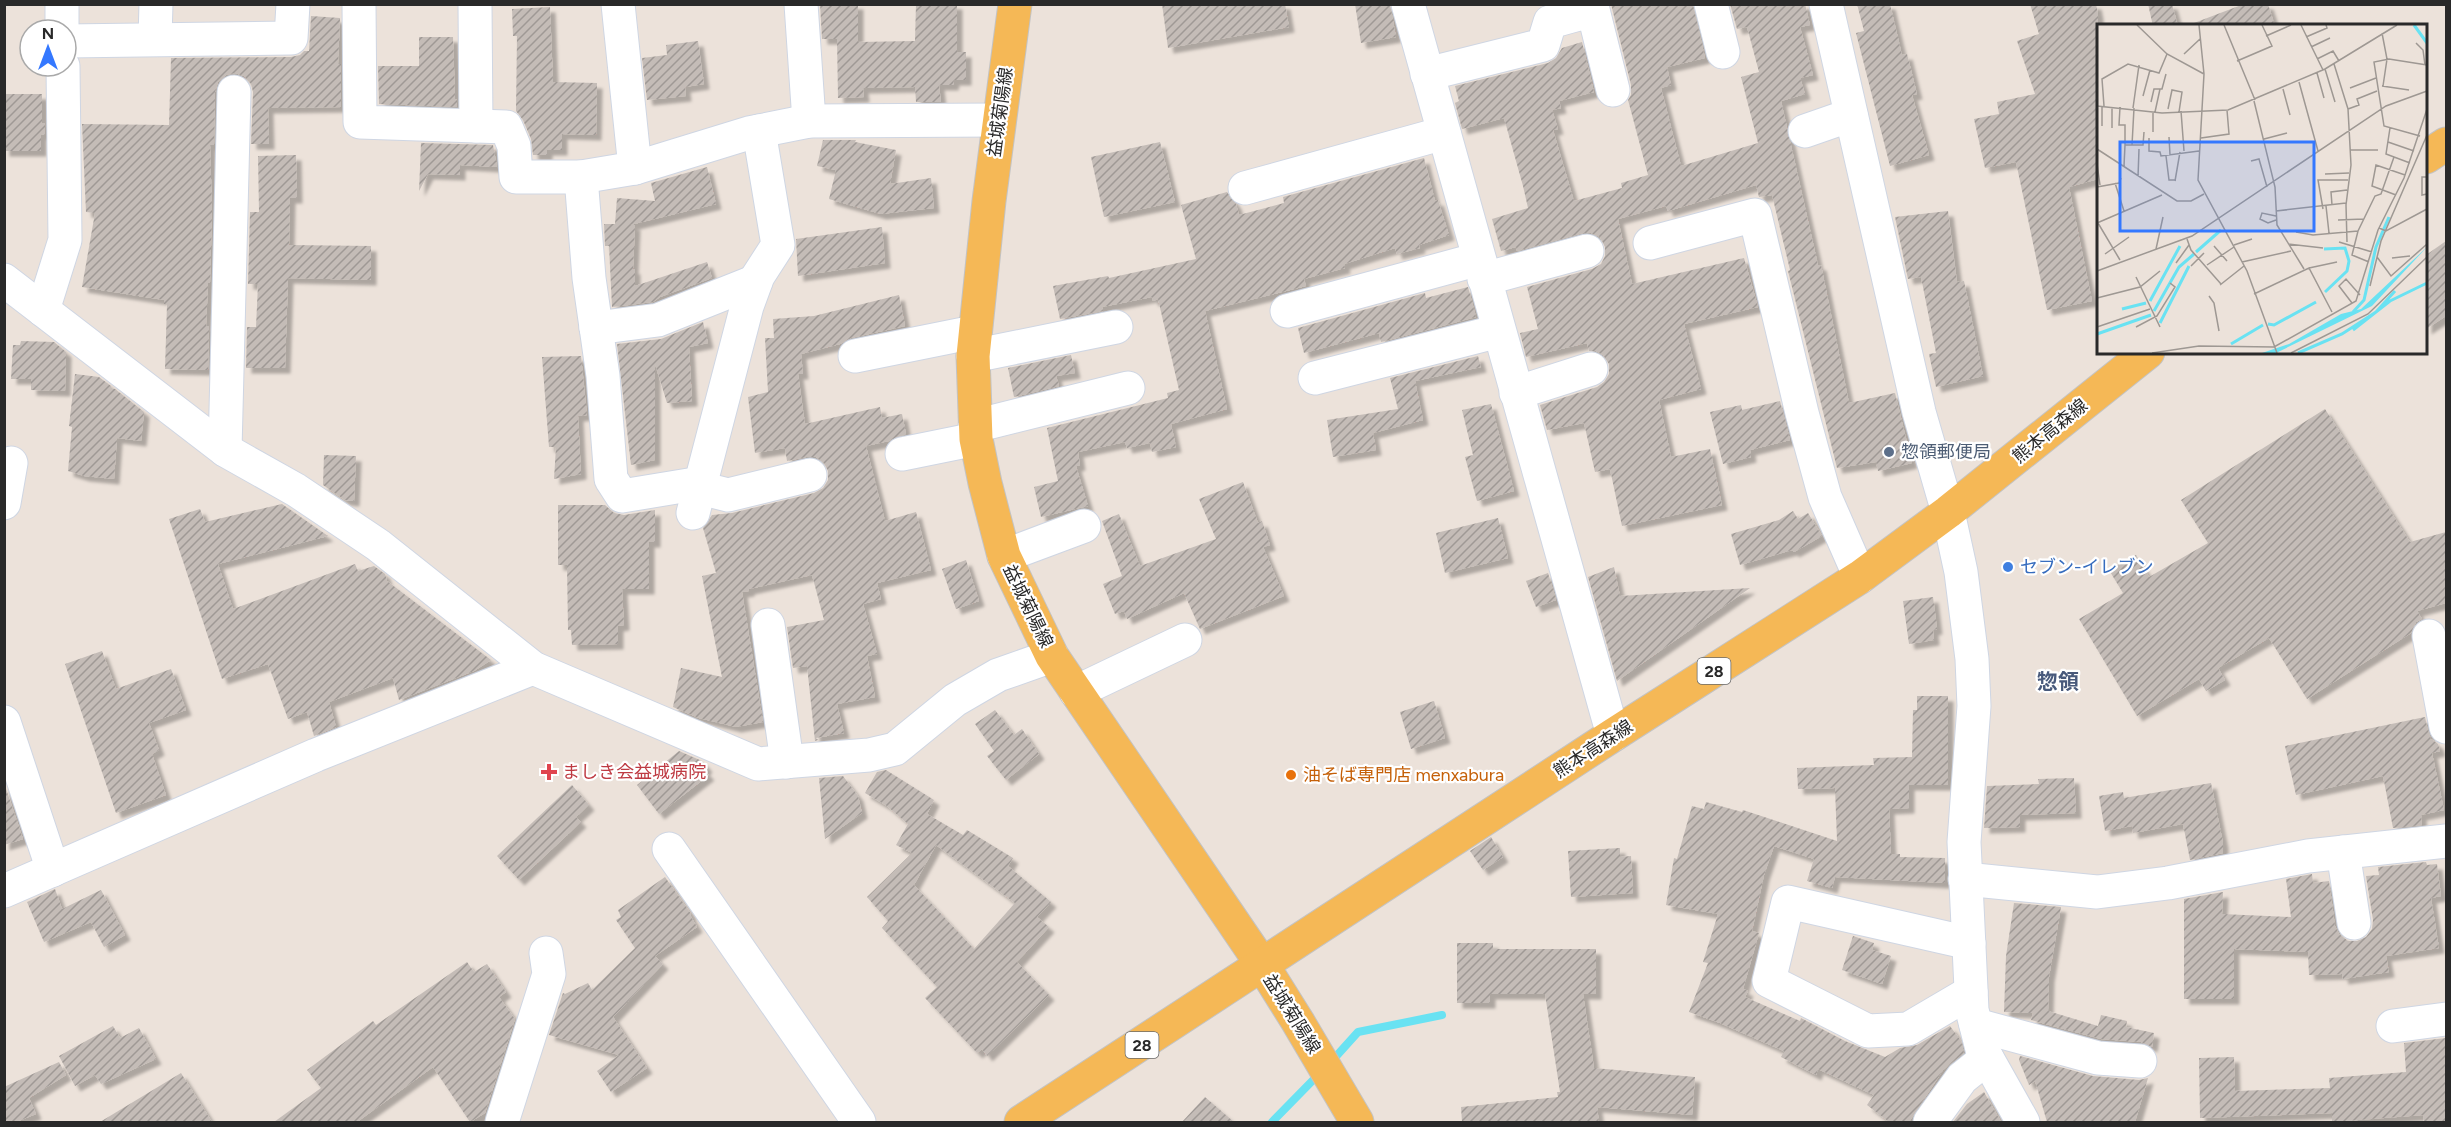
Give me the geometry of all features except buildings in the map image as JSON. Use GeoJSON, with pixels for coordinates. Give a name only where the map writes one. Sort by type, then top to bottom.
{"type":"FeatureCollection","features":[{"type":"Feature","properties":{"kind":"main road","name":"益城菊陽線"},"geometry":{"type":"LineString","coordinates":[[1015,4],[999,120],[974,344],[976,433],[985,483],[1004,556],[1052,656],[1263,966],[1357,1122]]}},
{"type":"Feature","properties":{"kind":"main road"},"geometry":{"type":"LineString","coordinates":[[2427,156],[2446,144]]}},
{"type":"Feature","properties":{"kind":"main road","name":"熊本高森線"},"geometry":{"type":"LineString","coordinates":[[1021,1122],[1263,966],[1613,735],[1860,577],[1948,512],[2146,354]]}},
{"type":"Feature","properties":{"kind":"street"},"geometry":{"type":"LineString","coordinates":[[155,38],[156,4]]}},
{"type":"Feature","properties":{"kind":"street"},"geometry":{"type":"LineString","coordinates":[[78,41],[291,38],[293,4]]}},
{"type":"Feature","properties":{"kind":"street"},"geometry":{"type":"LineString","coordinates":[[359,4],[360,122],[506,127],[514,146],[516,177],[581,177],[635,168],[759,131],[809,121],[999,120]]}},
{"type":"Feature","properties":{"kind":"street"},"geometry":{"type":"LineString","coordinates":[[475,4],[476,126]]}},
{"type":"Feature","properties":{"kind":"street"},"geometry":{"type":"LineString","coordinates":[[618,4],[635,168]]}},
{"type":"Feature","properties":{"kind":"street"},"geometry":{"type":"LineString","coordinates":[[801,4],[809,121]]}},
{"type":"Feature","properties":{"kind":"street"},"geometry":{"type":"LineString","coordinates":[[1408,4],[1613,735]]}},
{"type":"Feature","properties":{"kind":"street"},"geometry":{"type":"LineString","coordinates":[[1712,4],[1723,52]]}},
{"type":"Feature","properties":{"kind":"street"},"geometry":{"type":"LineString","coordinates":[[1826,4],[1919,412],[1948,512],[1961,572],[1972,659],[1974,706],[1964,842],[1971,992],[1982,1049],[2023,1122]]}},
{"type":"Feature","properties":{"kind":"street"},"geometry":{"type":"LineString","coordinates":[[1427,74],[1543,45],[1550,22],[1593,10],[1613,90]]}},
{"type":"Feature","properties":{"kind":"street"},"geometry":{"type":"LineString","coordinates":[[44,310],[65,240],[63,78]]}},
{"type":"Feature","properties":{"kind":"street"},"geometry":{"type":"LineString","coordinates":[[225,450],[234,92]]}},
{"type":"Feature","properties":{"kind":"street"},"geometry":{"type":"LineString","coordinates":[[1805,131],[1851,115]]}},
{"type":"Feature","properties":{"kind":"street"},"geometry":{"type":"LineString","coordinates":[[698,494],[747,306],[756,281],[778,245],[759,131]]}},
{"type":"Feature","properties":{"kind":"street"},"geometry":{"type":"LineString","coordinates":[[1245,188],[1444,133]]}},
{"type":"Feature","properties":{"kind":"street"},"geometry":{"type":"LineString","coordinates":[[581,177],[589,278],[603,376],[611,479],[622,496],[728,495],[810,475]]}},
{"type":"Feature","properties":{"kind":"street"},"geometry":{"type":"LineString","coordinates":[[1650,243],[1755,215],[1824,497],[1860,577]]}},
{"type":"Feature","properties":{"kind":"street"},"geometry":{"type":"LineString","coordinates":[[1287,311],[1481,269],[1587,251]]}},
{"type":"Feature","properties":{"kind":"street"},"geometry":{"type":"LineString","coordinates":[[4,280],[225,450],[296,490],[378,545],[533,668],[758,764],[869,755],[895,749],[955,700],[998,675],[1052,656]]}},
{"type":"Feature","properties":{"kind":"street"},"geometry":{"type":"LineString","coordinates":[[596,328],[658,320],[756,281]]}},
{"type":"Feature","properties":{"kind":"street"},"geometry":{"type":"LineString","coordinates":[[855,356],[1116,327]]}},
{"type":"Feature","properties":{"kind":"street"},"geometry":{"type":"LineString","coordinates":[[1315,378],[1498,331]]}},
{"type":"Feature","properties":{"kind":"street"},"geometry":{"type":"LineString","coordinates":[[1516,393],[1591,369]]}},
{"type":"Feature","properties":{"kind":"street"},"geometry":{"type":"LineString","coordinates":[[902,454],[1128,388]]}},
{"type":"Feature","properties":{"kind":"street"},"geometry":{"type":"LineString","coordinates":[[4,503],[11,463]]}},
{"type":"Feature","properties":{"kind":"street"},"geometry":{"type":"LineString","coordinates":[[1004,556],[1084,526]]}},
{"type":"Feature","properties":{"kind":"street"},"geometry":{"type":"LineString","coordinates":[[768,625],[787,762]]}},
{"type":"Feature","properties":{"kind":"street"},"geometry":{"type":"LineString","coordinates":[[2429,636],[2446,727]]}},
{"type":"Feature","properties":{"kind":"street"},"geometry":{"type":"LineString","coordinates":[[1076,692],[1185,640]]}},
{"type":"Feature","properties":{"kind":"street"},"geometry":{"type":"LineString","coordinates":[[4,891],[316,755],[533,668]]}},
{"type":"Feature","properties":{"kind":"street"},"geometry":{"type":"LineString","coordinates":[[4,722],[53,870]]}},
{"type":"Feature","properties":{"kind":"street"},"geometry":{"type":"LineString","coordinates":[[1965,879],[2097,892],[2168,883],[2308,856],[2446,841]]}},
{"type":"Feature","properties":{"kind":"street"},"geometry":{"type":"LineString","coordinates":[[669,849],[859,1122]]}},
{"type":"Feature","properties":{"kind":"street"},"geometry":{"type":"LineString","coordinates":[[2343,852],[2354,923]]}},
{"type":"Feature","properties":{"kind":"street"},"geometry":{"type":"LineString","coordinates":[[1969,943],[1788,902],[1769,981],[1868,1031],[1908,1029],[1971,992]]}},
{"type":"Feature","properties":{"kind":"street"},"geometry":{"type":"LineString","coordinates":[[502,1122],[549,974],[546,953]]}},
{"type":"Feature","properties":{"kind":"street"},"geometry":{"type":"LineString","coordinates":[[2392,1026],[2446,1019]]}},
{"type":"Feature","properties":{"kind":"street"},"geometry":{"type":"LineString","coordinates":[[1976,1025],[2098,1058],[2140,1061]]}},
{"type":"Feature","properties":{"kind":"street"},"geometry":{"type":"LineString","coordinates":[[1930,1122],[1962,1077],[1987,1058]]}},
{"type":"Feature","properties":{"kind":"waterway"},"geometry":{"type":"LineString","coordinates":[[1331,1062],[1358,1032],[1442,1015]]}},
{"type":"Feature","properties":{"kind":"waterway"},"geometry":{"type":"LineString","coordinates":[[1272,1122],[1320,1073]]}},
{"type":"Feature","properties":{"kind":"place","name":"惣領郵便局"},"geometry":{"type":"Point","coordinates":[1889,452]}},
{"type":"Feature","properties":{"kind":"place","name":"セブン-イレブン"},"geometry":{"type":"Point","coordinates":[2008,567]}},
{"type":"Feature","properties":{"kind":"place","name":"ましき会益城病院"},"geometry":{"type":"Point","coordinates":[549,772]}},
{"type":"Feature","properties":{"kind":"place","name":"油そば専門店 menxabura"},"geometry":{"type":"Point","coordinates":[1291,775]}},
{"type":"Feature","properties":{"kind":"district","name":"惣領"},"geometry":{"type":"Point","coordinates":[2058,681]}}]}
